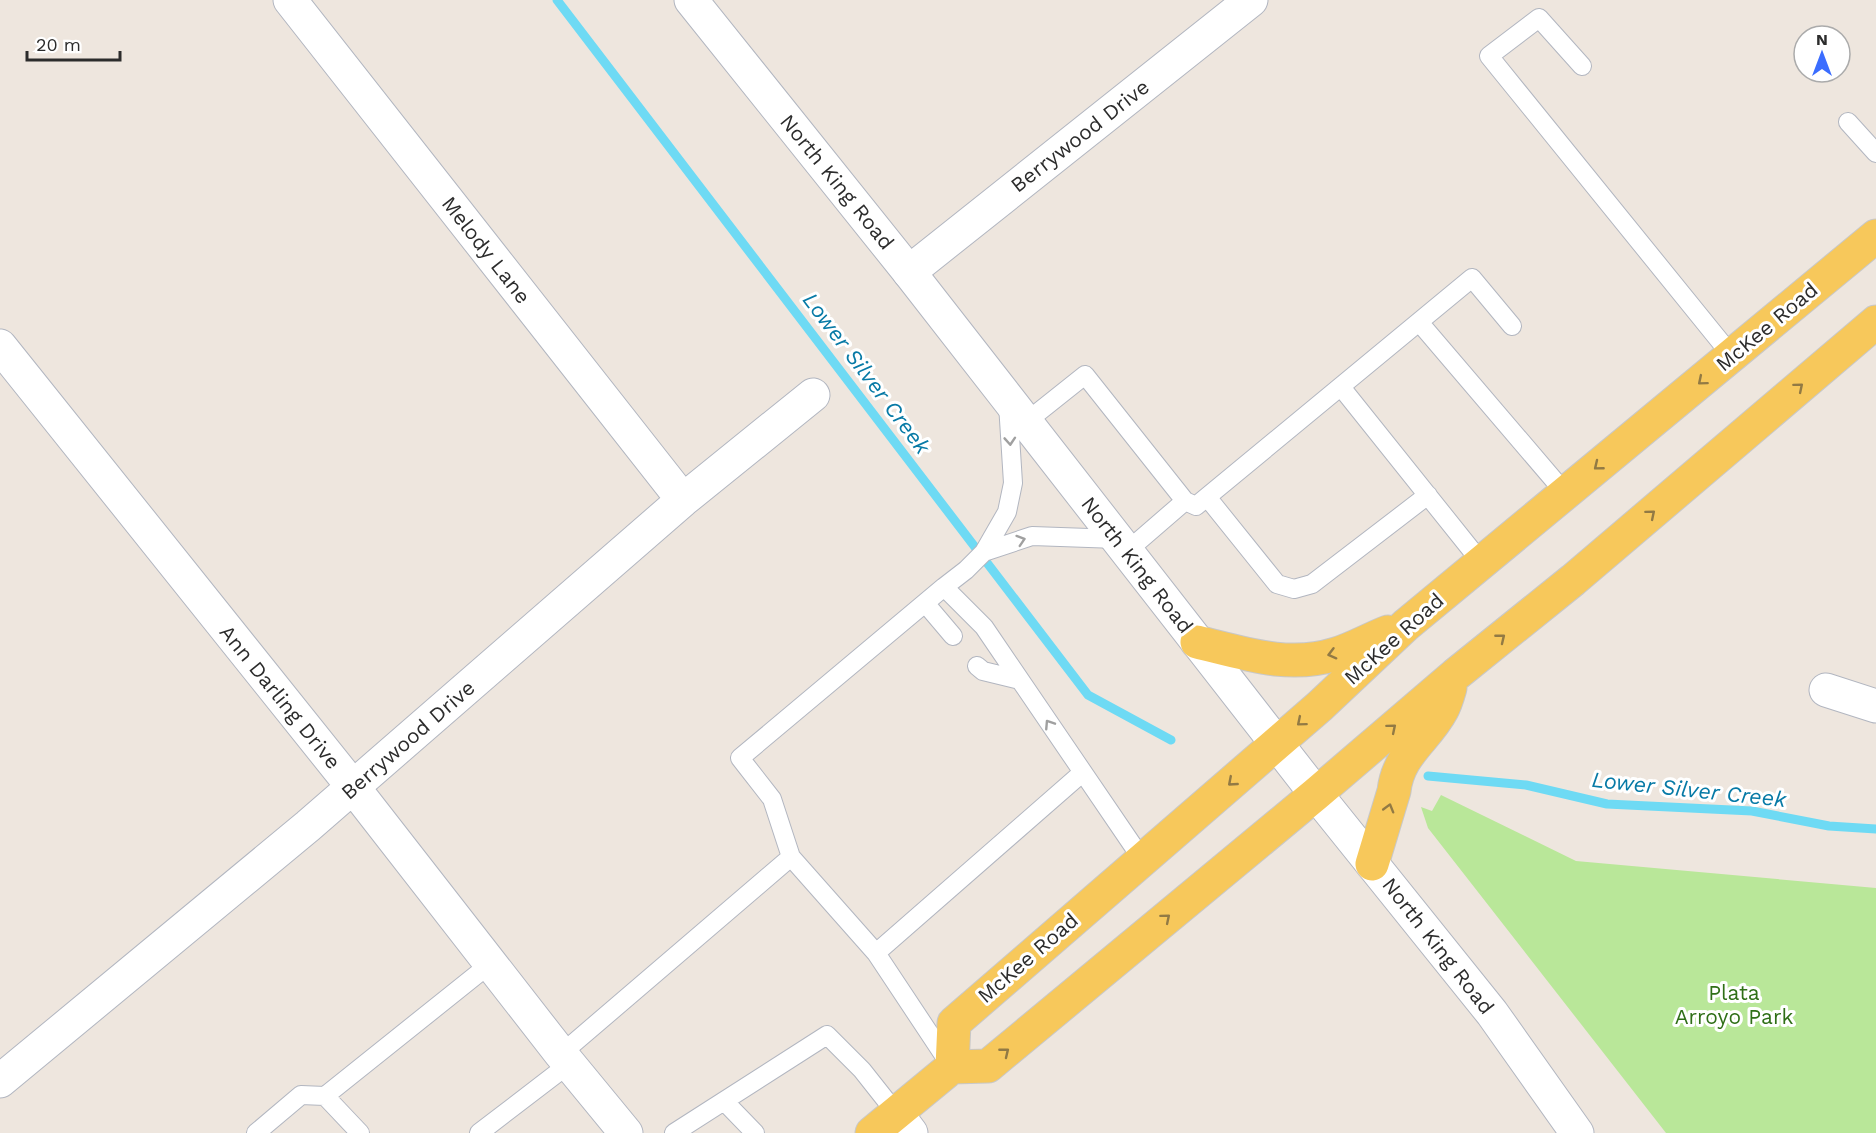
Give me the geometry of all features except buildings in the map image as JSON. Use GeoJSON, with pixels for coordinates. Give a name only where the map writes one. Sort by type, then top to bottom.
{"type":"FeatureCollection","features":[{"type":"Feature","properties":{"kind":"main road","name":"McKee Road"},"geometry":{"type":"LineString","coordinates":[[952,1067],[954,1023],[1327,700],[1406,625],[1876,236]]}},
{"type":"Feature","properties":{"kind":"main road"},"geometry":{"type":"LineString","coordinates":[[893,1126],[952,1067],[988,1066],[1316,794],[1455,675],[1582,572],[1876,322]]}},
{"type":"Feature","properties":{"kind":"main road"},"geometry":{"type":"LineString","coordinates":[[1197,642],[1272,660],[1296,662],[1336,654],[1406,625]]}},
{"type":"Feature","properties":{"kind":"main road"},"geometry":{"type":"LineString","coordinates":[[1372,864],[1394,791],[1395,780],[1404,758],[1442,711],[1455,675]]}},
{"type":"Feature","properties":{"kind":"street","name":"Melody Lane"},"geometry":{"type":"LineString","coordinates":[[290,0],[682,500]]}},
{"type":"Feature","properties":{"kind":"street","name":"North King Road"},"geometry":{"type":"LineString","coordinates":[[691,0],[909,272],[1316,794],[1492,1013],[1577,1133]]}},
{"type":"Feature","properties":{"kind":"street","name":"Berrywood Drive"},"geometry":{"type":"LineString","coordinates":[[909,272],[1251,0]]}},
{"type":"Feature","properties":{"kind":"street","name":"Ann Darling Drive"},"geometry":{"type":"LineString","coordinates":[[0,346],[626,1133]]}},
{"type":"Feature","properties":{"kind":"street","name":"Berrywood Drive"},"geometry":{"type":"LineString","coordinates":[[4,1070],[353,787],[682,500],[813,395]]}},
{"type":"Feature","properties":{"kind":"street"},"geometry":{"type":"LineString","coordinates":[[1826,690],[1876,706]]}},
{"type":"Feature","properties":{"kind":"lane"},"geometry":{"type":"LineString","coordinates":[[1582,66],[1539,18],[1489,56],[1732,356]]}},
{"type":"Feature","properties":{"kind":"lane"},"geometry":{"type":"LineString","coordinates":[[1848,122],[1876,153]]}},
{"type":"Feature","properties":{"kind":"lane"},"geometry":{"type":"LineString","coordinates":[[952,1067],[876,953],[791,857],[772,799],[740,758],[966,570],[984,552],[1007,512],[1013,483],[1017,410],[1085,375],[1185,501],[1196,506],[1472,278],[1512,326]]}},
{"type":"Feature","properties":{"kind":"lane"},"geometry":{"type":"LineString","coordinates":[[1419,322],[1564,493]]}},
{"type":"Feature","properties":{"kind":"lane"},"geometry":{"type":"LineString","coordinates":[[1341,387],[1481,562]]}},
{"type":"Feature","properties":{"kind":"lane"},"geometry":{"type":"LineString","coordinates":[[1207,497],[1277,584],[1293,589],[1312,584],[1428,495]]}},
{"type":"Feature","properties":{"kind":"lane"},"geometry":{"type":"LineString","coordinates":[[984,552],[1032,536],[1060,536],[1122,546],[1185,501]]}},
{"type":"Feature","properties":{"kind":"lane"},"geometry":{"type":"LineString","coordinates":[[944,586],[984,627],[1142,859]]}},
{"type":"Feature","properties":{"kind":"lane"},"geometry":{"type":"LineString","coordinates":[[925,603],[953,636]]}},
{"type":"Feature","properties":{"kind":"lane"},"geometry":{"type":"LineString","coordinates":[[977,666],[983,671],[1020,680]]}},
{"type":"Feature","properties":{"kind":"lane"},"geometry":{"type":"LineString","coordinates":[[876,953],[1082,772]]}},
{"type":"Feature","properties":{"kind":"lane"},"geometry":{"type":"LineString","coordinates":[[479,1133],[791,857]]}},
{"type":"Feature","properties":{"kind":"lane"},"geometry":{"type":"LineString","coordinates":[[256,1133],[301,1095],[325,1096],[490,964]]}},
{"type":"Feature","properties":{"kind":"lane"},"geometry":{"type":"LineString","coordinates":[[674,1133],[827,1035],[862,1070],[893,1126]]}},
{"type":"Feature","properties":{"kind":"lane"},"geometry":{"type":"LineString","coordinates":[[325,1096],[360,1133]]}},
{"type":"Feature","properties":{"kind":"lane"},"geometry":{"type":"LineString","coordinates":[[724,1101],[755,1133]]}},
{"type":"Feature","properties":{"kind":"green space","name":"Plata Arroyo Park"},"geometry":{"type":"Polygon","coordinates":[[[1441,795],[1576,861],[1876,888],[1876,1133],[1666,1133],[1428,828],[1421,807],[1432,811],[1441,795]]]}},
{"type":"Feature","properties":{"kind":"waterway","name":"Lower Silver Creek"},"geometry":{"type":"LineString","coordinates":[[557,0],[1088,695],[1171,740]]}},
{"type":"Feature","properties":{"kind":"waterway","name":"Lower Silver Creek"},"geometry":{"type":"LineString","coordinates":[[1428,776],[1526,785],[1607,804],[1752,811],[1829,826],[1876,829]]}}]}
